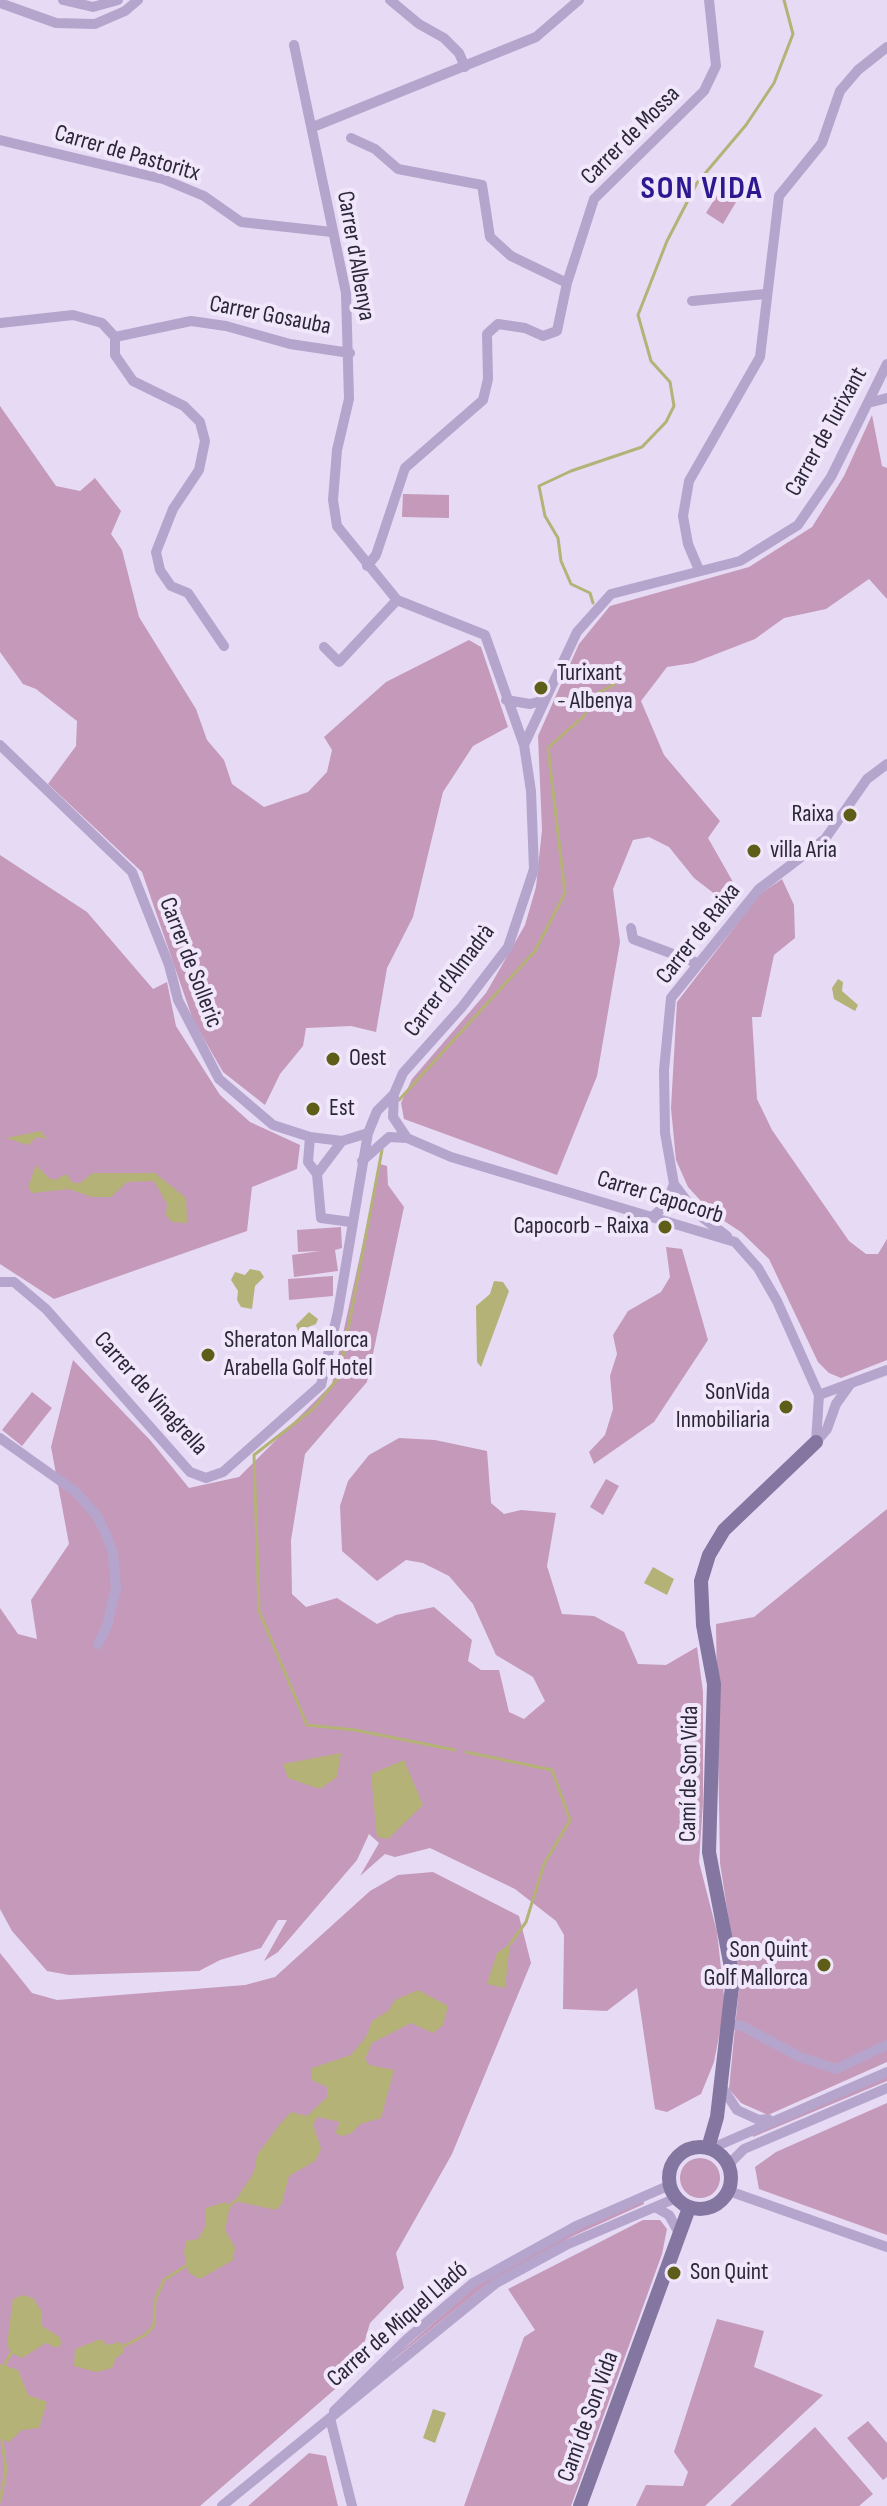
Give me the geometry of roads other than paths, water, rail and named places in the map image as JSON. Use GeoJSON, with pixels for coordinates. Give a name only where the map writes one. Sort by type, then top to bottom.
{"type":"FeatureCollection","features":[{"type":"Feature","properties":{"kind":"street"},"geometry":{"type":"LineString","coordinates":[[63,0],[93,7],[118,0]]}},
{"type":"Feature","properties":{"kind":"street"},"geometry":{"type":"LineString","coordinates":[[0,3],[56,23],[95,24],[125,11],[138,0]]}},
{"type":"Feature","properties":{"kind":"street"},"geometry":{"type":"LineString","coordinates":[[390,0],[419,24],[444,38],[459,53],[465,67]]}},
{"type":"Feature","properties":{"kind":"street"},"geometry":{"type":"LineString","coordinates":[[313,127],[536,37],[579,0]]}},
{"type":"Feature","properties":{"kind":"street","name":"Carrer de Mossa"},"geometry":{"type":"LineString","coordinates":[[367,566],[376,555],[405,468],[483,400],[488,379],[487,334],[498,324],[525,328],[543,336],[557,331],[567,283],[594,199],[704,91],[716,66],[709,0]]}},
{"type":"Feature","properties":{"kind":"street","name":"Carrer d'Albenya"},"geometry":{"type":"LineString","coordinates":[[294,45],[346,293],[349,399],[337,450],[333,500],[337,526],[397,600],[485,635],[524,745]]}},
{"type":"Feature","properties":{"kind":"street"},"geometry":{"type":"LineString","coordinates":[[699,570],[688,544],[683,516],[689,481],[760,357],[765,294],[779,196],[822,143],[840,91],[858,70],[887,47]]}},
{"type":"Feature","properties":{"kind":"street"},"geometry":{"type":"LineString","coordinates":[[351,138],[375,149],[398,169],[482,185],[490,237],[511,256],[541,274],[567,283]]}},
{"type":"Feature","properties":{"kind":"street","name":"Carrer de Pastoritx"},"geometry":{"type":"LineString","coordinates":[[0,140],[163,179],[204,196],[241,222],[332,232]]}},
{"type":"Feature","properties":{"kind":"street"},"geometry":{"type":"LineString","coordinates":[[692,301],[765,294]]}},
{"type":"Feature","properties":{"kind":"street"},"geometry":{"type":"LineString","coordinates":[[0,323],[73,315],[102,323],[115,337],[115,355],[133,381],[184,406],[200,422],[205,441],[199,470],[173,509],[156,552],[160,570],[171,586],[188,593],[224,646]]}},
{"type":"Feature","properties":{"kind":"street","name":"Carrer Gosauba"},"geometry":{"type":"LineString","coordinates":[[115,337],[191,321],[226,326],[290,344],[350,353]]}},
{"type":"Feature","properties":{"kind":"street","name":"Carrer de Turixant"},"geometry":{"type":"LineString","coordinates":[[524,745],[577,632],[611,594],[740,561],[798,525],[831,477],[887,364]]}},
{"type":"Feature","properties":{"kind":"street"},"geometry":{"type":"LineString","coordinates":[[868,403],[887,398]]}},
{"type":"Feature","properties":{"kind":"street"},"geometry":{"type":"LineString","coordinates":[[324,647],[339,662],[397,600]]}},
{"type":"Feature","properties":{"kind":"street"},"geometry":{"type":"LineString","coordinates":[[506,700],[530,704],[545,700]]}},
{"type":"Feature","properties":{"kind":"street","name":"Carrer de Solleric"},"geometry":{"type":"LineString","coordinates":[[0,745],[132,872],[165,954],[178,1000],[219,1079],[273,1125],[310,1137],[342,1141],[368,1133]]}},
{"type":"Feature","properties":{"kind":"street","name":"Carrer d'Almadrà"},"geometry":{"type":"LineString","coordinates":[[368,1133],[377,1111],[394,1094],[403,1073],[462,1007],[508,947],[534,869],[531,791],[524,745]]}},
{"type":"Feature","properties":{"kind":"street","name":"Carrer de Raixa"},"geometry":{"type":"LineString","coordinates":[[674,1184],[664,1117],[664,1070],[671,998],[759,889],[825,839],[867,779],[887,764]]}},
{"type":"Feature","properties":{"kind":"street"},"geometry":{"type":"LineString","coordinates":[[631,928],[633,939],[697,963]]}},
{"type":"Feature","properties":{"kind":"street"},"geometry":{"type":"LineString","coordinates":[[394,1094],[393,1117],[407,1138]]}},
{"type":"Feature","properties":{"kind":"street","name":"Carrer de Vinagrella"},"geometry":{"type":"LineString","coordinates":[[0,1282],[14,1282],[46,1309],[190,1472],[206,1478],[223,1472],[321,1385],[338,1312],[368,1133]]}},
{"type":"Feature","properties":{"kind":"street"},"geometry":{"type":"LineString","coordinates":[[310,1137],[308,1162],[317,1174],[321,1218],[351,1222]]}},
{"type":"Feature","properties":{"kind":"street"},"geometry":{"type":"LineString","coordinates":[[361,1162],[389,1137],[407,1138]]}},
{"type":"Feature","properties":{"kind":"street","name":"Carrer Capocorb"},"geometry":{"type":"LineString","coordinates":[[407,1138],[451,1157],[735,1242],[758,1268],[777,1301],[819,1395],[816,1442]]}},
{"type":"Feature","properties":{"kind":"street"},"geometry":{"type":"LineString","coordinates":[[317,1174],[342,1141]]}},
{"type":"Feature","properties":{"kind":"street"},"geometry":{"type":"LineString","coordinates":[[652,1217],[666,1205],[674,1184]]}},
{"type":"Feature","properties":{"kind":"street"},"geometry":{"type":"LineString","coordinates":[[674,1184],[695,1212],[735,1242]]}},
{"type":"Feature","properties":{"kind":"street"},"geometry":{"type":"LineString","coordinates":[[819,1395],[887,1370]]}},
{"type":"Feature","properties":{"kind":"street"},"geometry":{"type":"LineString","coordinates":[[816,1442],[827,1429],[836,1404],[852,1381]]}},
{"type":"Feature","properties":{"kind":"street"},"geometry":{"type":"LineString","coordinates":[[0,1438],[76,1492],[97,1516],[106,1534],[113,1553],[116,1588],[107,1626],[98,1644]]}},
{"type":"Feature","properties":{"kind":"street","name":"Camí de Son Vida"},"geometry":{"type":"LineString","coordinates":[[709,2149],[715,2129],[733,1978],[709,1852],[714,1684],[703,1625],[701,1581],[709,1555],[724,1530],[816,1442]]}},
{"type":"Feature","properties":{"kind":"street"},"geometry":{"type":"LineString","coordinates":[[729,2024],[742,2026],[800,2057],[836,2069],[887,2045]]}},
{"type":"Feature","properties":{"kind":"street"},"geometry":{"type":"LineString","coordinates":[[709,2149],[887,2072]]}},
{"type":"Feature","properties":{"kind":"street"},"geometry":{"type":"LineString","coordinates":[[720,2084],[737,2110],[759,2120],[778,2118]]}},
{"type":"Feature","properties":{"kind":"street"},"geometry":{"type":"LineString","coordinates":[[728,2165],[744,2149],[887,2088]]}},
{"type":"Feature","properties":{"kind":"street"},"geometry":{"type":"LineString","coordinates":[[696,2148],[720,2154],[728,2165],[731,2178],[729,2191],[719,2203],[705,2209],[689,2208],[673,2191],[675,2161],[696,2148]]}},
{"type":"Feature","properties":{"kind":"street","name":"Carrer de Miquel Lladó"},"geometry":{"type":"LineString","coordinates":[[222,2506],[496,2283],[566,2245],[655,2207],[673,2191]]}},
{"type":"Feature","properties":{"kind":"street","name":"Carrer de Miquel Lladó"},"geometry":{"type":"LineString","coordinates":[[330,2418],[337,2404],[473,2283],[576,2226],[673,2191]]}},
{"type":"Feature","properties":{"kind":"street"},"geometry":{"type":"LineString","coordinates":[[729,2191],[887,2247]]}},
{"type":"Feature","properties":{"kind":"street"},"geometry":{"type":"LineString","coordinates":[[655,2207],[669,2215],[679,2233]]}},
{"type":"Feature","properties":{"kind":"street","name":"Camí de Son Vida"},"geometry":{"type":"LineString","coordinates":[[580,2506],[689,2208]]}},
{"type":"Feature","properties":{"kind":"street"},"geometry":{"type":"LineString","coordinates":[[330,2418],[352,2506]]}},
{"type":"Feature","properties":{"kind":"waterway"},"geometry":{"type":"LineString","coordinates":[[593,603],[590,593],[571,584],[561,561],[558,538],[545,516],[539,486],[571,471],[642,447],[666,422],[674,406],[670,382],[651,361],[638,315],[667,241],[697,183],[746,125],[774,83],[793,34],[784,0]]}},
{"type":"Feature","properties":{"kind":"waterway"},"geometry":{"type":"LineString","coordinates":[[399,1100],[535,951],[565,893],[548,748],[584,716],[589,698],[615,684]]}},
{"type":"Feature","properties":{"kind":"waterway"},"geometry":{"type":"LineString","coordinates":[[382,1150],[339,1377],[313,1409],[254,1455],[259,1611],[307,1725],[355,1730],[455,1750]]}},
{"type":"Feature","properties":{"kind":"waterway"},"geometry":{"type":"LineString","coordinates":[[466,1752],[552,1770],[570,1820],[544,1864],[526,1922],[510,1944]]}},
{"type":"Feature","properties":{"kind":"waterway"},"geometry":{"type":"LineString","coordinates":[[230,2206],[235,2201]]}},
{"type":"Feature","properties":{"kind":"waterway"},"geometry":{"type":"LineString","coordinates":[[122,2347],[145,2335],[154,2325],[155,2300],[164,2280],[187,2265]]}},
{"type":"Feature","properties":{"kind":"waterway"},"geometry":{"type":"LineString","coordinates":[[4,2366],[11,2353]]}},
{"type":"Feature","properties":{"kind":"waterway"},"geometry":{"type":"LineString","coordinates":[[0,2501],[6,2470],[2,2441]]}},
{"type":"Feature","properties":{"kind":"place","name":"Turixant - Albenya"},"geometry":{"type":"Point","coordinates":[541,688]}},
{"type":"Feature","properties":{"kind":"place","name":"Raixa"},"geometry":{"type":"Point","coordinates":[850,815]}},
{"type":"Feature","properties":{"kind":"place","name":"villa Aria"},"geometry":{"type":"Point","coordinates":[754,851]}},
{"type":"Feature","properties":{"kind":"place","name":"Oest"},"geometry":{"type":"Point","coordinates":[333,1059]}},
{"type":"Feature","properties":{"kind":"place","name":"Est"},"geometry":{"type":"Point","coordinates":[313,1109]}},
{"type":"Feature","properties":{"kind":"place","name":"Capocorb - Raixa"},"geometry":{"type":"Point","coordinates":[665,1227]}},
{"type":"Feature","properties":{"kind":"place","name":"Sheraton Mallorca Arabella Golf Hotel"},"geometry":{"type":"Point","coordinates":[208,1355]}},
{"type":"Feature","properties":{"kind":"place","name":"SonVida Inmobiliaria"},"geometry":{"type":"Point","coordinates":[786,1407]}},
{"type":"Feature","properties":{"kind":"place","name":"Son Quint Golf Mallorca"},"geometry":{"type":"Point","coordinates":[824,1965]}},
{"type":"Feature","properties":{"kind":"place","name":"Son Quint"},"geometry":{"type":"Point","coordinates":[674,2273]}},
{"type":"Feature","properties":{"kind":"district","name":"SON VIDA"},"geometry":{"type":"Point","coordinates":[702,190]}}]}
